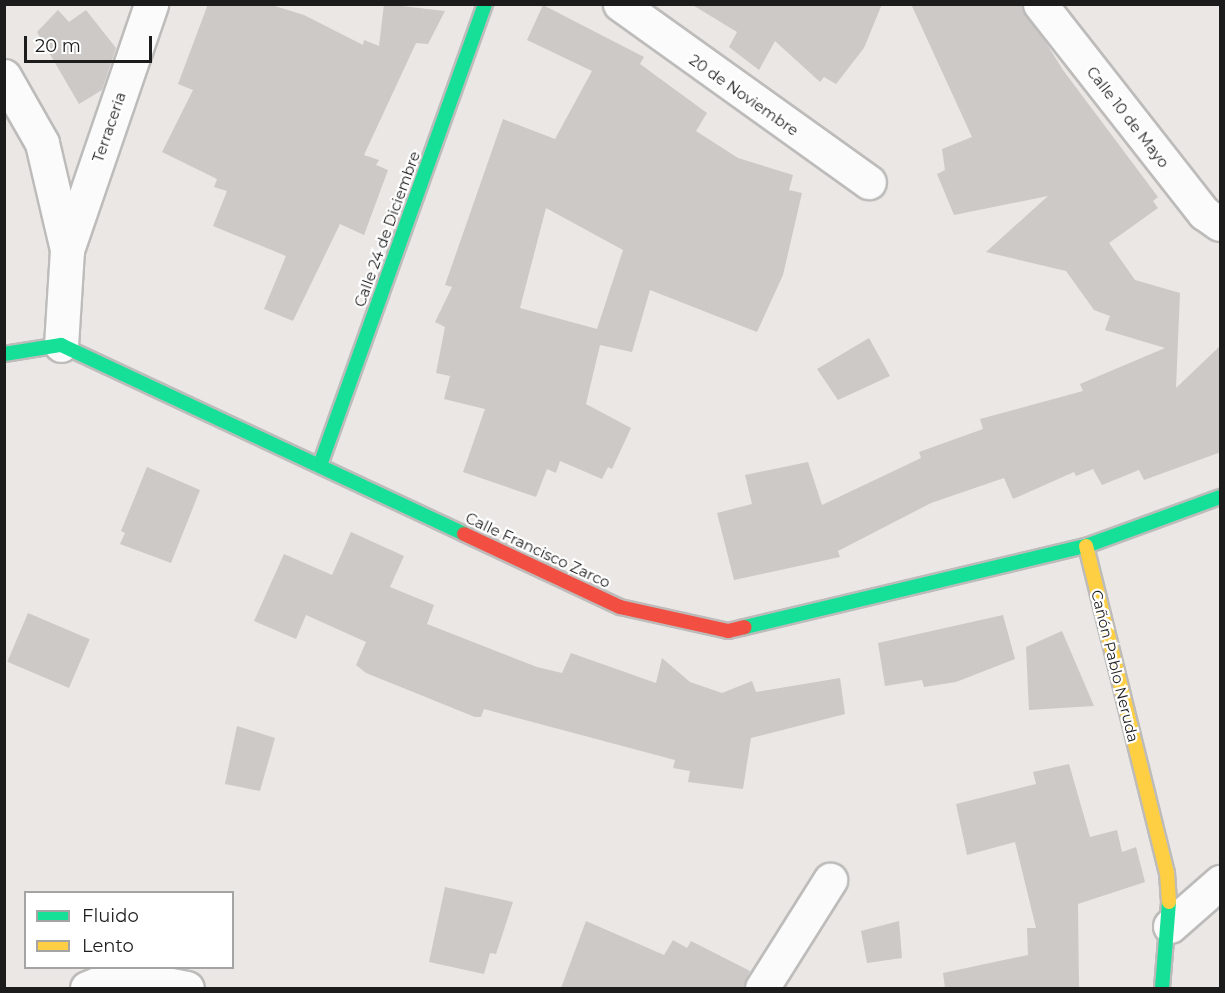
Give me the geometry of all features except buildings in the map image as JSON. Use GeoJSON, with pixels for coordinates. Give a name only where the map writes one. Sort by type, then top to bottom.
{"type":"FeatureCollection","features":[{"type":"Feature","properties":{"kind":"street","name":"Terraceria"},"geometry":{"type":"LineString","coordinates":[[67,250],[151,4]]}},
{"type":"Feature","properties":{"kind":"street","name":"Calle 24 de Diciembre"},"geometry":{"type":"LineString","coordinates":[[320,465],[485,4]]}},
{"type":"Feature","properties":{"kind":"street","name":"20 de Noviembre"},"geometry":{"type":"LineString","coordinates":[[620,4],[869,182]]}},
{"type":"Feature","properties":{"kind":"street","name":"Calle 10 de Mayo"},"geometry":{"type":"LineString","coordinates":[[1040,4],[1203,213],[1221,224]]}},
{"type":"Feature","properties":{"kind":"street"},"geometry":{"type":"LineString","coordinates":[[4,76],[42,143],[67,250],[61,345],[4,354]]}},
{"type":"Feature","properties":{"kind":"street","name":"Calle Francisco Zarco"},"geometry":{"type":"LineString","coordinates":[[61,345],[620,607],[728,631],[1086,546]]}},
{"type":"Feature","properties":{"kind":"street"},"geometry":{"type":"LineString","coordinates":[[1086,546],[1221,496]]}},
{"type":"Feature","properties":{"kind":"street","name":"Cañón Pablo Neruda"},"geometry":{"type":"LineString","coordinates":[[1086,546],[1167,873],[1170,926],[1162,988]]}},
{"type":"Feature","properties":{"kind":"street"},"geometry":{"type":"LineString","coordinates":[[762,988],[830,880]]}},
{"type":"Feature","properties":{"kind":"street"},"geometry":{"type":"LineString","coordinates":[[1170,926],[1221,882]]}},
{"type":"Feature","properties":{"kind":"street"},"geometry":{"type":"LineString","coordinates":[[87,988],[119,975],[187,988]]}},
{"type":"Feature","properties":{"kind":"traffic: fast"},"geometry":{"type":"LineString","coordinates":[[320,465],[485,4]]}},
{"type":"Feature","properties":{"kind":"traffic: fast"},"geometry":{"type":"LineString","coordinates":[[4,354],[61,345],[464,534]]}},
{"type":"Feature","properties":{"kind":"traffic: fast"},"geometry":{"type":"LineString","coordinates":[[745,627],[1086,546],[1220,497]]}},
{"type":"Feature","properties":{"kind":"traffic: fast"},"geometry":{"type":"LineString","coordinates":[[1162,988],[1169,902]]}},
{"type":"Feature","properties":{"kind":"traffic: slow"},"geometry":{"type":"LineString","coordinates":[[1086,546],[1167,873],[1169,902]]}},
{"type":"Feature","properties":{"kind":"traffic: jam"},"geometry":{"type":"LineString","coordinates":[[464,534],[620,607],[728,631],[745,627]]}}]}
